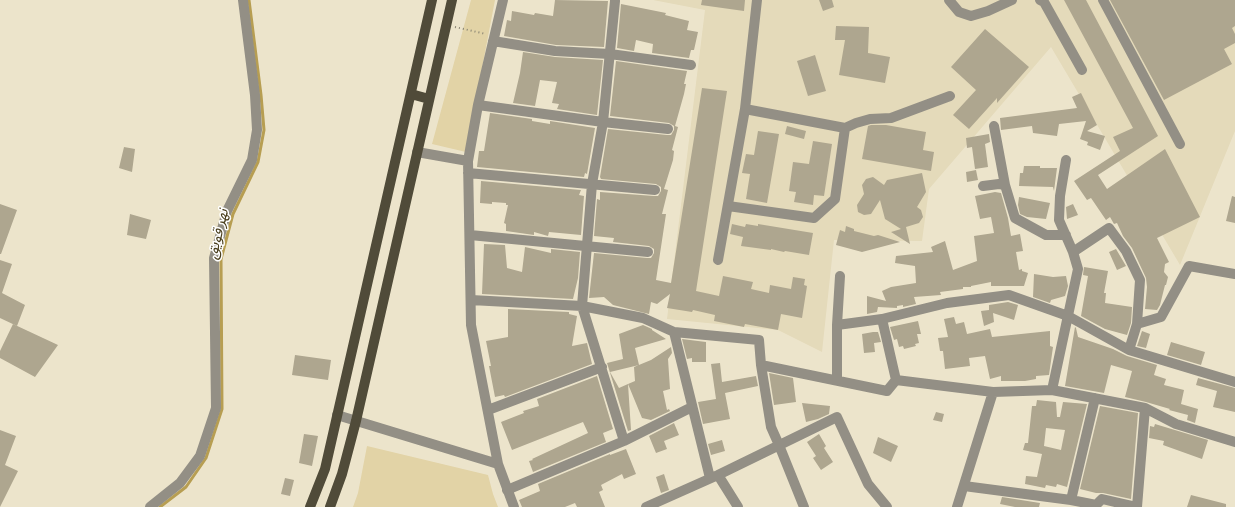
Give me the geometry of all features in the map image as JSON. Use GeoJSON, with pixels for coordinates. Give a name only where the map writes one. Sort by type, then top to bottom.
{"type":"FeatureCollection","features":[{"type":"Feature","properties":{"kind":"main road"},"geometry":{"type":"LineString","coordinates":[[310,507],[324,469],[337,415],[432,0]]}},
{"type":"Feature","properties":{"kind":"main road"},"geometry":{"type":"LineString","coordinates":[[330,507],[342,474],[356,421],[452,0]]}},
{"type":"Feature","properties":{"kind":"main road"},"geometry":{"type":"LineString","coordinates":[[411,94],[429,99]]}},
{"type":"Feature","properties":{"kind":"street"},"geometry":{"type":"LineString","coordinates":[[150,507],[180,483],[200,456],[216,408],[214,258],[227,211],[252,160],[257,130],[255,95],[243,0]]}},
{"type":"Feature","properties":{"kind":"street"},"geometry":{"type":"LineString","coordinates":[[504,0],[478,105],[468,161],[468,173],[471,325],[498,464],[514,507]]}},
{"type":"Feature","properties":{"kind":"street"},"geometry":{"type":"LineString","coordinates":[[615,0],[603,122],[592,184],[582,306],[624,441]]}},
{"type":"Feature","properties":{"kind":"street"},"geometry":{"type":"LineString","coordinates":[[718,260],[744,109],[757,0]]}},
{"type":"Feature","properties":{"kind":"street"},"geometry":{"type":"LineString","coordinates":[[949,0],[960,12],[971,16],[988,11],[1012,0]]}},
{"type":"Feature","properties":{"kind":"street"},"geometry":{"type":"LineString","coordinates":[[1040,0],[1044,2],[1082,70]]}},
{"type":"Feature","properties":{"kind":"street"},"geometry":{"type":"LineString","coordinates":[[1103,0],[1180,144]]}},
{"type":"Feature","properties":{"kind":"street"},"geometry":{"type":"LineString","coordinates":[[494,39],[555,51],[610,54],[691,65]]}},
{"type":"Feature","properties":{"kind":"street"},"geometry":{"type":"LineString","coordinates":[[744,109],[845,128],[870,119],[891,118],[950,96]]}},
{"type":"Feature","properties":{"kind":"street"},"geometry":{"type":"LineString","coordinates":[[478,105],[603,122],[668,129]]}},
{"type":"Feature","properties":{"kind":"street"},"geometry":{"type":"LineString","coordinates":[[994,126],[1005,185],[1015,218],[1046,235],[1066,235]]}},
{"type":"Feature","properties":{"kind":"street"},"geometry":{"type":"LineString","coordinates":[[728,206],[814,218],[835,200],[845,128]]}},
{"type":"Feature","properties":{"kind":"street"},"geometry":{"type":"LineString","coordinates":[[417,152],[468,161]]}},
{"type":"Feature","properties":{"kind":"street"},"geometry":{"type":"LineString","coordinates":[[1052,390],[1078,269],[1073,252],[1059,220],[1060,196],[1066,160]]}},
{"type":"Feature","properties":{"kind":"street"},"geometry":{"type":"LineString","coordinates":[[468,173],[655,190]]}},
{"type":"Feature","properties":{"kind":"street"},"geometry":{"type":"LineString","coordinates":[[983,186],[999,184],[1005,185]]}},
{"type":"Feature","properties":{"kind":"street"},"geometry":{"type":"LineString","coordinates":[[1073,252],[1109,228],[1126,251],[1140,280],[1137,324],[1129,350]]}},
{"type":"Feature","properties":{"kind":"street"},"geometry":{"type":"LineString","coordinates":[[470,235],[648,252]]}},
{"type":"Feature","properties":{"kind":"street"},"geometry":{"type":"LineString","coordinates":[[1137,324],[1161,317],[1190,266],[1235,274]]}},
{"type":"Feature","properties":{"kind":"street"},"geometry":{"type":"LineString","coordinates":[[837,380],[837,325],[840,276]]}},
{"type":"Feature","properties":{"kind":"street"},"geometry":{"type":"LineString","coordinates":[[837,325],[882,319],[947,303],[1008,295],[1068,316],[1129,350],[1235,382]]}},
{"type":"Feature","properties":{"kind":"street"},"geometry":{"type":"LineString","coordinates":[[471,300],[582,306],[643,318],[674,332],[759,340],[761,365],[771,427],[780,445],[802,506]]}},
{"type":"Feature","properties":{"kind":"street"},"geometry":{"type":"LineString","coordinates":[[882,319],[896,380]]}},
{"type":"Feature","properties":{"kind":"street"},"geometry":{"type":"LineString","coordinates":[[674,332],[692,407],[714,476],[738,507]]}},
{"type":"Feature","properties":{"kind":"street"},"geometry":{"type":"LineString","coordinates":[[761,365],[887,391],[896,380]]}},
{"type":"Feature","properties":{"kind":"street"},"geometry":{"type":"LineString","coordinates":[[488,410],[602,367]]}},
{"type":"Feature","properties":{"kind":"street"},"geometry":{"type":"LineString","coordinates":[[896,380],[993,392],[1052,390],[1145,408],[1176,424],[1235,442]]}},
{"type":"Feature","properties":{"kind":"street"},"geometry":{"type":"LineString","coordinates":[[958,507],[993,392]]}},
{"type":"Feature","properties":{"kind":"street"},"geometry":{"type":"LineString","coordinates":[[1071,500],[1095,398]]}},
{"type":"Feature","properties":{"kind":"street"},"geometry":{"type":"LineString","coordinates":[[507,490],[624,441],[692,407]]}},
{"type":"Feature","properties":{"kind":"street"},"geometry":{"type":"LineString","coordinates":[[964,486],[1071,500],[1096,505],[1102,499],[1137,507],[1145,408]]}},
{"type":"Feature","properties":{"kind":"street"},"geometry":{"type":"LineString","coordinates":[[337,415],[498,464]]}},
{"type":"Feature","properties":{"kind":"street"},"geometry":{"type":"LineString","coordinates":[[646,507],[837,417],[868,484],[887,507]]}},
{"type":"Feature","properties":{"kind":"path"},"geometry":{"type":"LineString","coordinates":[[447,25],[494,39]]}},
{"type":"Feature","properties":{"kind":"shaded area"},"geometry":{"type":"Polygon","coordinates":[[[471,0],[495,0],[466,152],[432,144],[471,0]]]}},
{"type":"Feature","properties":{"kind":"shaded area"},"geometry":{"type":"Polygon","coordinates":[[[653,0],[1235,0],[1235,131],[1180,265],[1051,47],[929,189],[922,241],[834,240],[822,352],[778,330],[667,319],[705,10],[653,0]]]}},
{"type":"Feature","properties":{"kind":"shaded area"},"geometry":{"type":"Polygon","coordinates":[[[367,446],[488,475],[498,507],[353,507],[358,493],[367,446]]]}},
{"type":"Feature","properties":{"kind":"building"},"geometry":{"type":"Polygon","coordinates":[[[555,0],[608,1],[604,47],[556,45],[504,36],[507,20],[511,21],[512,11],[534,15],[535,13],[553,16],[555,0]]]}},
{"type":"Feature","properties":{"kind":"building"},"geometry":{"type":"Polygon","coordinates":[[[702,0],[745,0],[744,11],[701,5],[702,0]]]}},
{"type":"Feature","properties":{"kind":"building"},"geometry":{"type":"Polygon","coordinates":[[[819,0],[832,0],[834,7],[823,11],[819,0]]]}},
{"type":"Feature","properties":{"kind":"building"},"geometry":{"type":"Polygon","coordinates":[[[1064,0],[1086,0],[1158,136],[1098,175],[1107,189],[1165,149],[1200,217],[1157,238],[1169,262],[1165,264],[1164,272],[1168,277],[1160,305],[1157,310],[1145,309],[1147,287],[1146,278],[1132,248],[1123,236],[1117,223],[1114,224],[1110,217],[1106,220],[1091,198],[1087,200],[1074,181],[1120,151],[1113,137],[1133,128],[1064,0]]]}},
{"type":"Feature","properties":{"kind":"building"},"geometry":{"type":"Polygon","coordinates":[[[1110,0],[1235,0],[1235,26],[1232,28],[1235,34],[1235,43],[1224,49],[1232,64],[1164,100],[1110,0]]]}},
{"type":"Feature","properties":{"kind":"building"},"geometry":{"type":"Polygon","coordinates":[[[621,4],[666,13],[665,15],[689,21],[687,30],[698,32],[694,50],[691,50],[689,58],[652,53],[653,44],[636,40],[634,51],[617,48],[621,4]]]}},
{"type":"Feature","properties":{"kind":"building"},"geometry":{"type":"Polygon","coordinates":[[[836,26],[869,27],[868,53],[890,57],[885,83],[839,75],[845,40],[835,40],[836,26]]]}},
{"type":"Feature","properties":{"kind":"building"},"geometry":{"type":"Polygon","coordinates":[[[985,29],[1029,67],[997,103],[997,98],[969,129],[953,115],[976,90],[951,67],[985,29]]]}},
{"type":"Feature","properties":{"kind":"building"},"geometry":{"type":"Polygon","coordinates":[[[523,52],[555,57],[603,60],[597,115],[557,109],[559,104],[552,103],[557,82],[540,80],[535,106],[513,103],[523,52]]]}},
{"type":"Feature","properties":{"kind":"building"},"geometry":{"type":"Polygon","coordinates":[[[815,55],[826,91],[808,96],[797,61],[815,55]]]}},
{"type":"Feature","properties":{"kind":"building"},"geometry":{"type":"Polygon","coordinates":[[[616,61],[687,71],[684,84],[686,84],[684,94],[675,126],[678,127],[672,150],[674,151],[673,160],[664,189],[668,190],[662,214],[666,214],[656,280],[671,283],[702,88],[727,91],[696,291],[719,296],[723,276],[753,282],[751,289],[769,293],[770,285],[791,289],[793,277],[805,279],[804,285],[807,286],[802,318],[781,314],[778,330],[745,324],[744,327],[714,321],[715,315],[693,310],[692,312],[667,308],[670,294],[657,304],[651,302],[649,314],[613,305],[604,297],[589,298],[594,253],[651,258],[654,253],[654,249],[649,246],[613,242],[614,238],[594,236],[597,199],[600,200],[600,192],[658,196],[661,191],[661,187],[656,184],[601,179],[600,177],[608,129],[667,135],[671,135],[674,130],[674,126],[669,123],[610,116],[616,61]]]}},
{"type":"Feature","properties":{"kind":"building"},"geometry":{"type":"Polygon","coordinates":[[[1081,93],[1097,125],[1087,131],[1105,136],[1100,150],[1087,145],[1088,142],[1080,139],[1086,121],[1059,124],[1057,136],[1033,133],[1032,126],[1001,130],[1000,118],[1077,108],[1072,97],[1081,93]]]}},
{"type":"Feature","properties":{"kind":"building"},"geometry":{"type":"Polygon","coordinates":[[[490,113],[532,119],[532,121],[550,124],[550,121],[595,128],[587,174],[585,173],[584,177],[477,167],[479,151],[484,151],[490,113]]]}},
{"type":"Feature","properties":{"kind":"building"},"geometry":{"type":"Polygon","coordinates":[[[886,125],[926,132],[923,150],[934,152],[931,171],[862,159],[868,126],[886,125]]]}},
{"type":"Feature","properties":{"kind":"building"},"geometry":{"type":"Polygon","coordinates":[[[787,126],[806,131],[804,139],[785,134],[787,126]]]}},
{"type":"Feature","properties":{"kind":"building"},"geometry":{"type":"Polygon","coordinates":[[[758,131],[779,134],[767,203],[746,199],[750,174],[742,173],[746,154],[754,155],[758,131]]]}},
{"type":"Feature","properties":{"kind":"building"},"geometry":{"type":"Polygon","coordinates":[[[989,134],[990,142],[985,144],[988,167],[975,169],[972,147],[967,148],[966,138],[989,134]]]}},
{"type":"Feature","properties":{"kind":"building"},"geometry":{"type":"Polygon","coordinates":[[[813,141],[832,144],[824,196],[814,195],[813,205],[794,202],[796,192],[789,191],[793,162],[809,164],[813,141]]]}},
{"type":"Feature","properties":{"kind":"building"},"geometry":{"type":"Polygon","coordinates":[[[124,147],[135,149],[132,172],[119,168],[124,147]]]}},
{"type":"Feature","properties":{"kind":"building"},"geometry":{"type":"Polygon","coordinates":[[[1024,166],[1057,168],[1054,191],[1053,187],[1019,186],[1020,173],[1023,173],[1024,166]]]}},
{"type":"Feature","properties":{"kind":"building"},"geometry":{"type":"Polygon","coordinates":[[[976,170],[978,180],[967,182],[966,172],[976,170]]]}},
{"type":"Feature","properties":{"kind":"building"},"geometry":{"type":"Polygon","coordinates":[[[922,173],[926,192],[917,207],[921,210],[923,217],[919,223],[906,227],[910,244],[891,232],[901,229],[885,219],[880,200],[871,214],[864,215],[858,212],[857,205],[864,194],[862,185],[866,179],[873,177],[884,185],[887,180],[922,173]]]}},
{"type":"Feature","properties":{"kind":"building"},"geometry":{"type":"Polygon","coordinates":[[[481,181],[581,190],[579,195],[584,196],[581,235],[549,232],[548,236],[534,232],[534,235],[506,231],[506,224],[504,223],[508,205],[506,205],[506,203],[492,202],[492,204],[480,203],[481,181]]]}},
{"type":"Feature","properties":{"kind":"building"},"geometry":{"type":"Polygon","coordinates":[[[995,192],[1001,193],[1011,236],[1020,234],[1023,251],[1016,252],[1019,270],[1022,269],[1022,271],[1028,273],[1024,286],[991,286],[991,282],[971,287],[963,287],[963,289],[940,292],[941,295],[914,297],[916,304],[903,307],[903,305],[897,306],[897,308],[878,307],[877,312],[867,314],[867,296],[886,301],[882,291],[891,287],[916,283],[915,266],[895,263],[896,256],[933,252],[931,247],[945,241],[953,270],[977,261],[974,236],[994,233],[991,217],[980,219],[975,196],[995,192]]]}},
{"type":"Feature","properties":{"kind":"building"},"geometry":{"type":"Polygon","coordinates":[[[1232,196],[1235,197],[1235,223],[1226,221],[1232,196]]]}},
{"type":"Feature","properties":{"kind":"building"},"geometry":{"type":"Polygon","coordinates":[[[1019,197],[1050,203],[1046,219],[1027,217],[1020,214],[1018,205],[1019,197]]]}},
{"type":"Feature","properties":{"kind":"building"},"geometry":{"type":"Polygon","coordinates":[[[0,204],[17,210],[1,254],[0,254],[0,204]]]}},
{"type":"Feature","properties":{"kind":"building"},"geometry":{"type":"Polygon","coordinates":[[[1073,204],[1078,215],[1067,219],[1066,207],[1073,204]]]}},
{"type":"Feature","properties":{"kind":"building"},"geometry":{"type":"Polygon","coordinates":[[[130,214],[151,220],[146,239],[127,235],[130,214]]]}},
{"type":"Feature","properties":{"kind":"building"},"geometry":{"type":"Polygon","coordinates":[[[732,224],[745,227],[746,224],[758,226],[758,224],[813,233],[809,255],[741,246],[743,237],[730,234],[732,224]]]}},
{"type":"Feature","properties":{"kind":"building"},"geometry":{"type":"Polygon","coordinates":[[[846,226],[854,229],[854,231],[874,236],[878,235],[900,242],[862,252],[836,245],[840,230],[845,232],[846,226]]]}},
{"type":"Feature","properties":{"kind":"building"},"geometry":{"type":"Polygon","coordinates":[[[484,244],[505,245],[507,268],[522,272],[525,247],[551,253],[551,249],[580,252],[578,278],[573,299],[482,294],[484,244]]]}},
{"type":"Feature","properties":{"kind":"building"},"geometry":{"type":"Polygon","coordinates":[[[1116,249],[1126,266],[1117,270],[1109,252],[1116,249]]]}},
{"type":"Feature","properties":{"kind":"building"},"geometry":{"type":"Polygon","coordinates":[[[0,260],[12,264],[2,293],[25,305],[17,326],[0,318],[0,260]]]}},
{"type":"Feature","properties":{"kind":"building"},"geometry":{"type":"Polygon","coordinates":[[[1084,267],[1108,271],[1104,293],[1106,293],[1105,303],[1132,307],[1131,323],[1127,335],[1105,329],[1081,316],[1088,276],[1083,275],[1084,267]]]}},
{"type":"Feature","properties":{"kind":"building"},"geometry":{"type":"Polygon","coordinates":[[[1034,274],[1053,277],[1066,276],[1068,286],[1065,296],[1051,300],[1050,303],[1033,297],[1034,274]]]}},
{"type":"Feature","properties":{"kind":"building"},"geometry":{"type":"Polygon","coordinates":[[[1008,302],[1018,305],[1014,320],[993,313],[994,322],[984,326],[981,311],[989,310],[989,305],[1008,302]]]}},
{"type":"Feature","properties":{"kind":"building"},"geometry":{"type":"Polygon","coordinates":[[[508,309],[569,312],[569,314],[577,316],[572,346],[587,343],[592,364],[505,397],[504,395],[495,397],[486,341],[508,337],[508,309]]]}},
{"type":"Feature","properties":{"kind":"building"},"geometry":{"type":"Polygon","coordinates":[[[954,317],[956,324],[964,322],[967,334],[990,329],[992,337],[1050,331],[1050,346],[1053,347],[1049,375],[1036,376],[1036,379],[1025,381],[1001,381],[1001,376],[990,379],[985,356],[969,358],[970,366],[945,369],[943,351],[940,351],[938,338],[948,337],[944,319],[954,317]]]}},
{"type":"Feature","properties":{"kind":"building"},"geometry":{"type":"Polygon","coordinates":[[[918,321],[921,334],[917,334],[919,343],[915,344],[916,346],[904,349],[903,346],[899,347],[897,339],[894,340],[890,327],[918,321]]]}},
{"type":"Feature","properties":{"kind":"building"},"geometry":{"type":"Polygon","coordinates":[[[13,324],[58,345],[35,377],[0,358],[0,351],[13,324]]]}},
{"type":"Feature","properties":{"kind":"building"},"geometry":{"type":"Polygon","coordinates":[[[643,325],[652,329],[666,339],[635,348],[639,365],[610,372],[619,388],[628,384],[631,430],[628,431],[607,363],[623,359],[619,334],[643,325]]]}},
{"type":"Feature","properties":{"kind":"building"},"geometry":{"type":"Polygon","coordinates":[[[1075,327],[1078,337],[1113,349],[1127,356],[1157,365],[1154,375],[1166,379],[1164,385],[1184,390],[1181,404],[1198,409],[1195,423],[1187,420],[1188,415],[1125,397],[1132,371],[1111,365],[1104,393],[1065,386],[1075,327]]]}},
{"type":"Feature","properties":{"kind":"building"},"geometry":{"type":"Polygon","coordinates":[[[1142,331],[1150,334],[1146,348],[1137,346],[1142,331]]]}},
{"type":"Feature","properties":{"kind":"building"},"geometry":{"type":"Polygon","coordinates":[[[878,332],[881,342],[874,343],[875,352],[864,353],[862,334],[878,332]]]}},
{"type":"Feature","properties":{"kind":"building"},"geometry":{"type":"Polygon","coordinates":[[[682,339],[706,342],[706,362],[692,362],[692,358],[687,359],[682,339]]]}},
{"type":"Feature","properties":{"kind":"building"},"geometry":{"type":"Polygon","coordinates":[[[1171,342],[1205,352],[1201,365],[1167,355],[1171,342]]]}},
{"type":"Feature","properties":{"kind":"building"},"geometry":{"type":"Polygon","coordinates":[[[671,347],[672,353],[668,359],[670,389],[663,391],[667,410],[669,409],[670,411],[651,420],[642,418],[628,384],[635,381],[634,367],[651,360],[671,347]]]}},
{"type":"Feature","properties":{"kind":"building"},"geometry":{"type":"Polygon","coordinates":[[[295,355],[331,360],[328,380],[292,375],[295,355]]]}},
{"type":"Feature","properties":{"kind":"building"},"geometry":{"type":"Polygon","coordinates":[[[720,363],[722,382],[756,376],[758,386],[725,393],[730,419],[703,424],[698,402],[716,399],[711,364],[720,363]]]}},
{"type":"Feature","properties":{"kind":"building"},"geometry":{"type":"Polygon","coordinates":[[[769,373],[793,378],[796,402],[774,405],[769,373]]]}},
{"type":"Feature","properties":{"kind":"building"},"geometry":{"type":"Polygon","coordinates":[[[597,376],[613,429],[603,433],[606,442],[533,472],[529,461],[588,433],[583,422],[512,450],[501,422],[524,413],[523,411],[539,406],[537,399],[597,376]]]}},
{"type":"Feature","properties":{"kind":"building"},"geometry":{"type":"Polygon","coordinates":[[[1198,378],[1235,388],[1235,412],[1213,407],[1217,391],[1196,385],[1198,378]]]}},
{"type":"Feature","properties":{"kind":"building"},"geometry":{"type":"Polygon","coordinates":[[[1037,400],[1056,402],[1057,417],[1060,417],[1063,402],[1087,404],[1067,487],[1057,484],[1056,487],[1046,485],[1045,488],[1025,484],[1026,476],[1037,477],[1042,454],[1023,450],[1025,443],[1028,443],[1032,406],[1036,406],[1037,400]],[[1046,428],[1044,446],[1061,450],[1065,430],[1046,428]]]}},
{"type":"Feature","properties":{"kind":"building"},"geometry":{"type":"Polygon","coordinates":[[[802,403],[830,406],[829,414],[806,422],[802,403]]]}},
{"type":"Feature","properties":{"kind":"building"},"geometry":{"type":"Polygon","coordinates":[[[1100,406],[1138,413],[1131,499],[1080,489],[1100,406]]]}},
{"type":"Feature","properties":{"kind":"building"},"geometry":{"type":"Polygon","coordinates":[[[936,412],[944,414],[942,422],[933,420],[936,412]]]}},
{"type":"Feature","properties":{"kind":"building"},"geometry":{"type":"Polygon","coordinates":[[[674,423],[679,435],[664,441],[667,449],[656,453],[649,436],[674,423]]]}},
{"type":"Feature","properties":{"kind":"building"},"geometry":{"type":"Polygon","coordinates":[[[1155,424],[1208,440],[1202,459],[1163,445],[1164,441],[1149,438],[1150,426],[1154,427],[1155,424]]]}},
{"type":"Feature","properties":{"kind":"building"},"geometry":{"type":"Polygon","coordinates":[[[0,430],[16,436],[5,465],[18,471],[0,507],[0,430]]]}},
{"type":"Feature","properties":{"kind":"building"},"geometry":{"type":"Polygon","coordinates":[[[304,434],[318,436],[312,466],[299,463],[304,434]]]}},
{"type":"Feature","properties":{"kind":"building"},"geometry":{"type":"Polygon","coordinates":[[[819,434],[826,446],[824,448],[833,462],[821,470],[813,458],[816,456],[807,442],[819,434]]]}},
{"type":"Feature","properties":{"kind":"building"},"geometry":{"type":"Polygon","coordinates":[[[878,437],[898,446],[891,462],[873,453],[878,437]]]}},
{"type":"Feature","properties":{"kind":"building"},"geometry":{"type":"Polygon","coordinates":[[[722,440],[725,451],[711,455],[708,444],[722,440]]]}},
{"type":"Feature","properties":{"kind":"building"},"geometry":{"type":"Polygon","coordinates":[[[626,449],[636,474],[624,479],[622,474],[601,485],[603,490],[599,492],[605,507],[577,507],[575,503],[565,507],[522,507],[519,500],[540,491],[538,484],[610,454],[626,449]]]}},
{"type":"Feature","properties":{"kind":"building"},"geometry":{"type":"Polygon","coordinates":[[[664,474],[669,490],[661,493],[656,477],[664,474]]]}},
{"type":"Feature","properties":{"kind":"building"},"geometry":{"type":"Polygon","coordinates":[[[285,478],[294,480],[290,496],[281,494],[285,478]]]}},
{"type":"Feature","properties":{"kind":"building"},"geometry":{"type":"Polygon","coordinates":[[[1191,495],[1226,504],[1226,507],[1187,507],[1191,495]]]}},
{"type":"Feature","properties":{"kind":"building"},"geometry":{"type":"Polygon","coordinates":[[[1002,497],[1040,503],[1039,507],[1015,507],[1000,504],[1002,497]]]}},
{"type":"Feature","properties":{"kind":"waterway","name":"نهر قويق"},"geometry":{"type":"LineString","coordinates":[[160,507],[186,487],[206,458],[222,409],[221,259],[233,214],[258,162],[264,130],[249,0]]}}]}
